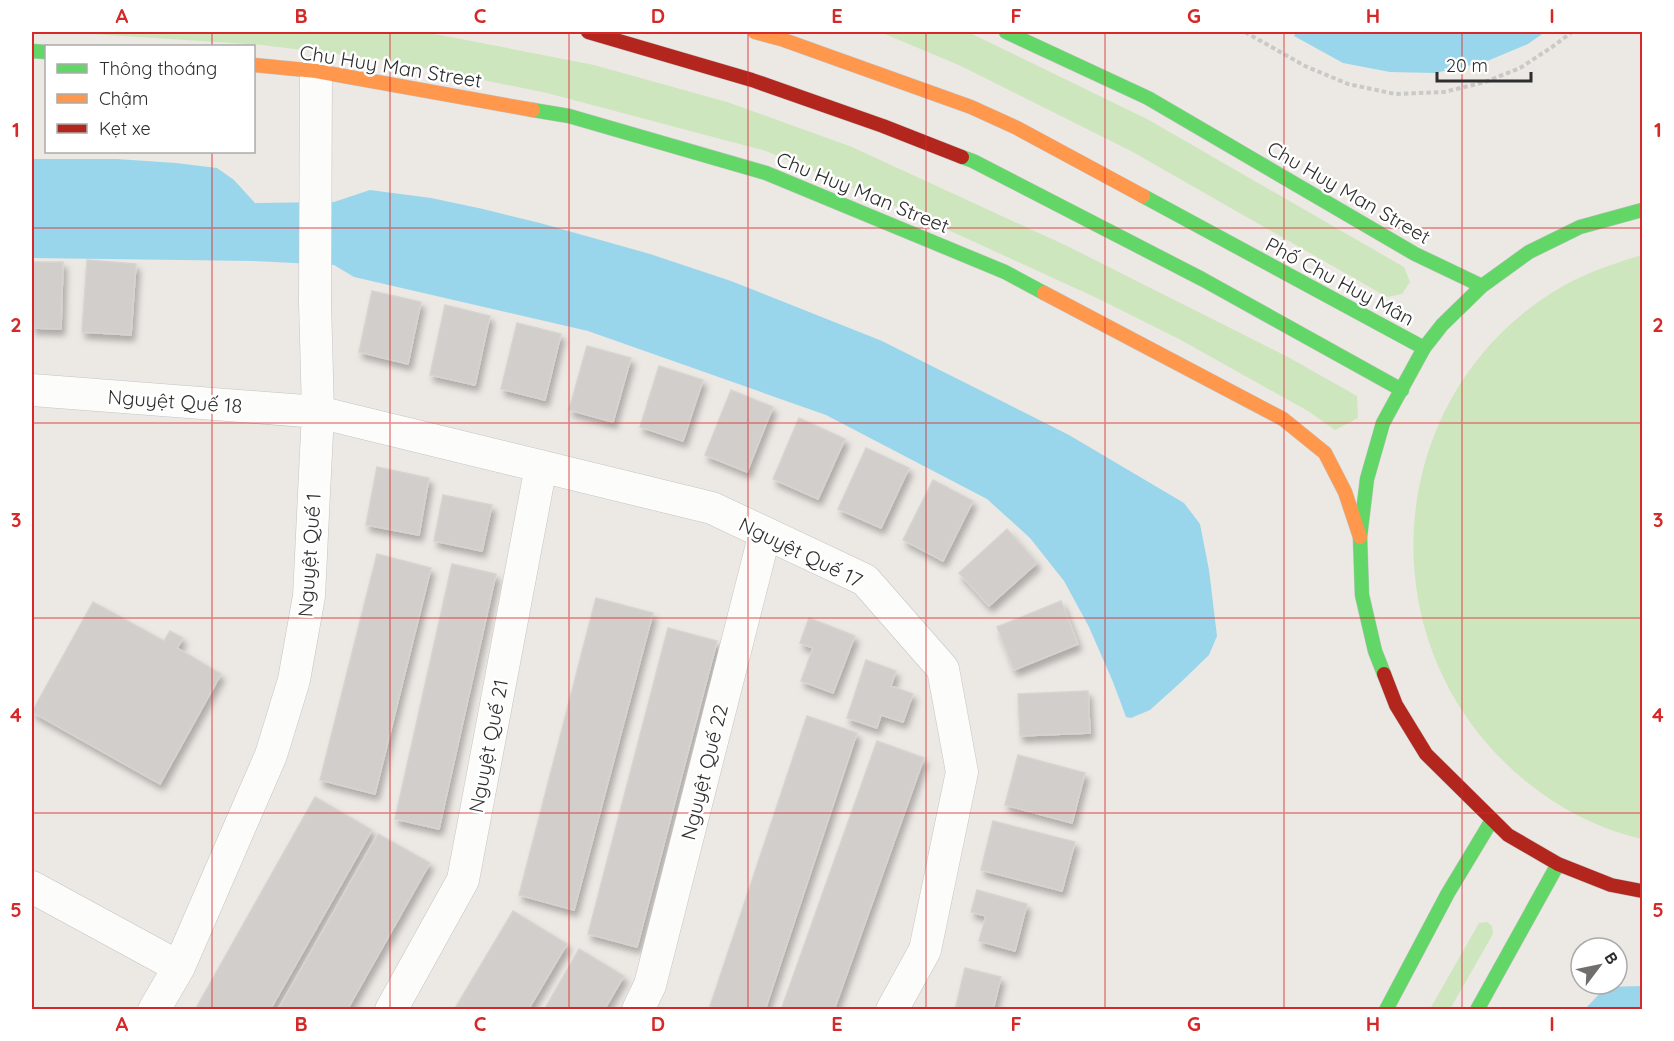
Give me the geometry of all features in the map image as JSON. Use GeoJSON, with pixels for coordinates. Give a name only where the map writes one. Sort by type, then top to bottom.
{"type":"FeatureCollection","features":[{"type":"Feature","properties":{"kind":"main road"},"geometry":{"type":"LineString","coordinates":[[588,32],[752,80],[883,126],[973,162],[1202,279],[1401,390]]}},
{"type":"Feature","properties":{"kind":"main road"},"geometry":{"type":"LineString","coordinates":[[755,32],[781,39],[971,107],[1008,123],[1424,348]]}},
{"type":"Feature","properties":{"kind":"main road","name":"Chu Huy Man Street"},"geometry":{"type":"LineString","coordinates":[[1006,32],[1148,98],[1415,254],[1482,285]]}},
{"type":"Feature","properties":{"kind":"main road","name":"Chu Huy Man Street"},"geometry":{"type":"LineString","coordinates":[[255,65],[316,71],[569,116],[766,173],[1005,272],[1283,419],[1325,453],[1345,492],[1360,537]]}},
{"type":"Feature","properties":{"kind":"main road"},"geometry":{"type":"LineString","coordinates":[[1642,210],[1580,227],[1529,252],[1482,285],[1442,325],[1424,348],[1383,423],[1367,479],[1360,537],[1362,595],[1375,651],[1396,705],[1426,754],[1508,835],[1558,864],[1611,885],[1642,891]]}},
{"type":"Feature","properties":{"kind":"main road"},"geometry":{"type":"LineString","coordinates":[[1386,1010],[1448,893],[1492,820]]}},
{"type":"Feature","properties":{"kind":"main road"},"geometry":{"type":"LineString","coordinates":[[1477,1010],[1558,864]]}},
{"type":"Feature","properties":{"kind":"street","name":"Nguyệt Quế 1"},"geometry":{"type":"LineString","coordinates":[[154,1010],[179,967],[271,755],[294,680],[309,596],[318,412],[315,302],[316,71]]}},
{"type":"Feature","properties":{"kind":"street","name":"Nguyệt Quế 18"},"geometry":{"type":"LineString","coordinates":[[32,390],[318,412]]}},
{"type":"Feature","properties":{"kind":"street","name":"Nguyệt Quế 17"},"geometry":{"type":"LineString","coordinates":[[318,412],[712,508],[865,580],[943,669],[962,772],[925,950],[892,1010]]}},
{"type":"Feature","properties":{"kind":"street","name":"Nguyệt Quế 21"},"geometry":{"type":"LineString","coordinates":[[391,1010],[463,880],[541,466]]}},
{"type":"Feature","properties":{"kind":"street","name":"Nguyệt Quế 22"},"geometry":{"type":"LineString","coordinates":[[638,1010],[650,985],[765,533]]}},
{"type":"Feature","properties":{"kind":"street"},"geometry":{"type":"LineString","coordinates":[[32,886],[179,967]]}},
{"type":"Feature","properties":{"kind":"path"},"geometry":{"type":"LineString","coordinates":[[1245,32],[1305,66],[1348,84],[1395,94],[1444,92],[1485,82],[1520,68],[1572,32]]}},
{"type":"Feature","properties":{"kind":"green space"},"geometry":{"type":"Polygon","coordinates":[[[32,32],[425,32],[594,65],[727,102],[852,147],[1065,245],[1288,357],[1357,396],[1358,418],[1335,430],[1308,411],[1179,339],[1099,299],[911,213],[766,151],[547,93],[385,60],[262,45],[32,32]]]}},
{"type":"Feature","properties":{"kind":"green space"},"geometry":{"type":"Polygon","coordinates":[[[880,32],[968,32],[1147,119],[1404,267],[1410,282],[1402,294],[1387,297],[1131,151],[961,66],[880,32]]]}},
{"type":"Feature","properties":{"kind":"green space"},"geometry":{"type":"Polygon","coordinates":[[[1642,255],[1642,839],[1599,825],[1559,805],[1522,779],[1490,747],[1450,691],[1425,629],[1414,564],[1417,499],[1434,436],[1464,378],[1507,327],[1563,286],[1602,268],[1642,255]]]}},
{"type":"Feature","properties":{"kind":"green space"},"geometry":{"type":"Polygon","coordinates":[[[1487,922],[1492,926],[1493,934],[1450,1009],[1430,1009],[1479,923],[1487,922]]]}},
{"type":"Feature","properties":{"kind":"water"},"geometry":{"type":"Polygon","coordinates":[[[1296,32],[1545,32],[1528,44],[1485,62],[1435,73],[1390,72],[1343,63],[1294,36],[1296,32]]]}},
{"type":"Feature","properties":{"kind":"water"},"geometry":{"type":"Polygon","coordinates":[[[32,159],[117,159],[217,168],[234,180],[255,203],[334,202],[370,190],[431,198],[483,209],[650,254],[731,281],[882,341],[1069,435],[1184,503],[1200,524],[1209,570],[1217,636],[1209,655],[1150,710],[1131,718],[1126,717],[1089,627],[1064,581],[1030,538],[987,499],[826,415],[588,331],[354,277],[334,265],[253,261],[32,258],[32,159]]]}},
{"type":"Feature","properties":{"kind":"water"},"geometry":{"type":"Polygon","coordinates":[[[1629,986],[1642,986],[1642,1009],[1585,1009],[1597,996],[1629,996],[1629,986]]]}},
{"type":"Feature","properties":{"kind":"building"},"geometry":{"type":"Polygon","coordinates":[[[87,260],[136,264],[131,335],[82,332],[87,260]]]}},
{"type":"Feature","properties":{"kind":"building"},"geometry":{"type":"Polygon","coordinates":[[[32,262],[63,262],[61,329],[32,328],[32,262]]]}},
{"type":"Feature","properties":{"kind":"building"},"geometry":{"type":"Polygon","coordinates":[[[372,291],[421,302],[408,364],[359,352],[372,291]]]}},
{"type":"Feature","properties":{"kind":"building"},"geometry":{"type":"Polygon","coordinates":[[[445,305],[490,316],[475,385],[430,375],[445,305]]]}},
{"type":"Feature","properties":{"kind":"building"},"geometry":{"type":"Polygon","coordinates":[[[517,323],[561,334],[545,400],[501,389],[517,323]]]}},
{"type":"Feature","properties":{"kind":"building"},"geometry":{"type":"Polygon","coordinates":[[[587,346],[631,358],[613,422],[569,410],[587,346]]]}},
{"type":"Feature","properties":{"kind":"building"},"geometry":{"type":"Polygon","coordinates":[[[659,366],[703,380],[683,441],[640,427],[659,366]]]}},
{"type":"Feature","properties":{"kind":"building"},"geometry":{"type":"Polygon","coordinates":[[[731,390],[773,407],[747,472],[705,455],[731,390]]]}},
{"type":"Feature","properties":{"kind":"building"},"geometry":{"type":"Polygon","coordinates":[[[799,418],[845,439],[818,499],[773,479],[799,418]]]}},
{"type":"Feature","properties":{"kind":"building"},"geometry":{"type":"Polygon","coordinates":[[[866,448],[909,468],[881,528],[838,509],[866,448]]]}},
{"type":"Feature","properties":{"kind":"building"},"geometry":{"type":"Polygon","coordinates":[[[377,467],[429,478],[419,535],[366,525],[377,467]]]}},
{"type":"Feature","properties":{"kind":"building"},"geometry":{"type":"Polygon","coordinates":[[[933,480],[973,501],[943,561],[903,540],[933,480]]]}},
{"type":"Feature","properties":{"kind":"building"},"geometry":{"type":"Polygon","coordinates":[[[443,495],[492,505],[482,551],[434,541],[443,495]]]}},
{"type":"Feature","properties":{"kind":"building"},"geometry":{"type":"Polygon","coordinates":[[[1007,529],[1037,563],[989,606],[959,573],[1007,529]]]}},
{"type":"Feature","properties":{"kind":"building"},"geometry":{"type":"Polygon","coordinates":[[[377,554],[431,568],[375,794],[320,780],[377,554]]]}},
{"type":"Feature","properties":{"kind":"building"},"geometry":{"type":"Polygon","coordinates":[[[452,564],[496,574],[439,829],[395,819],[452,564]]]}},
{"type":"Feature","properties":{"kind":"building"},"geometry":{"type":"Polygon","coordinates":[[[596,598],[653,613],[574,910],[519,895],[596,598]]]}},
{"type":"Feature","properties":{"kind":"building"},"geometry":{"type":"Polygon","coordinates":[[[1061,601],[1078,644],[1014,670],[997,627],[1061,601]]]}},
{"type":"Feature","properties":{"kind":"building"},"geometry":{"type":"Polygon","coordinates":[[[93,602],[164,641],[170,631],[183,638],[177,648],[221,674],[160,784],[32,712],[93,602]]]}},
{"type":"Feature","properties":{"kind":"building"},"geometry":{"type":"Polygon","coordinates":[[[809,618],[855,636],[833,693],[801,681],[813,648],[800,643],[809,618]]]}},
{"type":"Feature","properties":{"kind":"building"},"geometry":{"type":"Polygon","coordinates":[[[668,628],[717,641],[637,947],[588,934],[668,628]]]}},
{"type":"Feature","properties":{"kind":"building"},"geometry":{"type":"Polygon","coordinates":[[[866,660],[896,671],[891,686],[913,694],[903,722],[881,715],[877,728],[847,718],[866,660]]]}},
{"type":"Feature","properties":{"kind":"building"},"geometry":{"type":"Polygon","coordinates":[[[1088,691],[1090,733],[1020,736],[1018,694],[1088,691]]]}},
{"type":"Feature","properties":{"kind":"building"},"geometry":{"type":"Polygon","coordinates":[[[807,716],[857,733],[765,1010],[721,1010],[710,1006],[807,716]]]}},
{"type":"Feature","properties":{"kind":"building"},"geometry":{"type":"Polygon","coordinates":[[[877,741],[924,758],[834,1010],[781,1010],[877,741]]]}},
{"type":"Feature","properties":{"kind":"building"},"geometry":{"type":"Polygon","coordinates":[[[1018,755],[1085,773],[1072,823],[1005,805],[1018,755]]]}},
{"type":"Feature","properties":{"kind":"building"},"geometry":{"type":"Polygon","coordinates":[[[315,797],[372,830],[270,1010],[195,1010],[315,797]]]}},
{"type":"Feature","properties":{"kind":"building"},"geometry":{"type":"Polygon","coordinates":[[[993,821],[1075,842],[1062,891],[981,870],[993,821]]]}},
{"type":"Feature","properties":{"kind":"building"},"geometry":{"type":"Polygon","coordinates":[[[378,834],[430,863],[347,1010],[278,1010],[378,834]]]}},
{"type":"Feature","properties":{"kind":"building"},"geometry":{"type":"Polygon","coordinates":[[[977,890],[1027,904],[1015,951],[979,941],[986,916],[971,912],[977,890]]]}},
{"type":"Feature","properties":{"kind":"building"},"geometry":{"type":"Polygon","coordinates":[[[513,911],[567,944],[528,1010],[454,1010],[513,911]]]}},
{"type":"Feature","properties":{"kind":"building"},"geometry":{"type":"Polygon","coordinates":[[[579,949],[624,976],[604,1010],[544,1010],[579,949]]]}},
{"type":"Feature","properties":{"kind":"building"},"geometry":{"type":"Polygon","coordinates":[[[965,968],[1001,977],[993,1010],[955,1010],[965,968]]]}},
{"type":"Feature","properties":{"kind":"traffic: fast"},"geometry":{"type":"LineString","coordinates":[[1006,32],[1148,98],[1415,254],[1482,286]]}},
{"type":"Feature","properties":{"kind":"traffic: fast"},"geometry":{"type":"LineString","coordinates":[[32,51],[45,52]]}},
{"type":"Feature","properties":{"kind":"traffic: fast"},"geometry":{"type":"LineString","coordinates":[[533,110],[569,116],[766,173],[1005,272],[1044,293]]}},
{"type":"Feature","properties":{"kind":"traffic: fast"},"geometry":{"type":"LineString","coordinates":[[962,157],[1202,279],[1402,390]]}},
{"type":"Feature","properties":{"kind":"traffic: fast"},"geometry":{"type":"LineString","coordinates":[[1143,196],[1424,348]]}},
{"type":"Feature","properties":{"kind":"traffic: fast"},"geometry":{"type":"LineString","coordinates":[[1384,674],[1375,651],[1362,595],[1360,537],[1367,479],[1383,423],[1424,348],[1442,325],[1482,286],[1529,252],[1580,227],[1642,210]]}},
{"type":"Feature","properties":{"kind":"traffic: fast"},"geometry":{"type":"LineString","coordinates":[[1386,1010],[1448,893],[1492,820]]}},
{"type":"Feature","properties":{"kind":"traffic: fast"},"geometry":{"type":"LineString","coordinates":[[1477,1010],[1558,864]]}},
{"type":"Feature","properties":{"kind":"traffic: slow"},"geometry":{"type":"LineString","coordinates":[[755,32],[781,39],[971,107],[1017,128],[1143,196]]}},
{"type":"Feature","properties":{"kind":"traffic: slow"},"geometry":{"type":"LineString","coordinates":[[255,65],[316,71],[533,110]]}},
{"type":"Feature","properties":{"kind":"traffic: slow"},"geometry":{"type":"LineString","coordinates":[[1044,293],[1283,419],[1325,453],[1345,492],[1360,537]]}},
{"type":"Feature","properties":{"kind":"traffic: jam"},"geometry":{"type":"LineString","coordinates":[[588,32],[752,80],[883,126],[962,157]]}},
{"type":"Feature","properties":{"kind":"traffic: jam"},"geometry":{"type":"LineString","coordinates":[[1384,674],[1396,705],[1426,754],[1508,835],[1558,864],[1611,885],[1642,891]]}}]}
